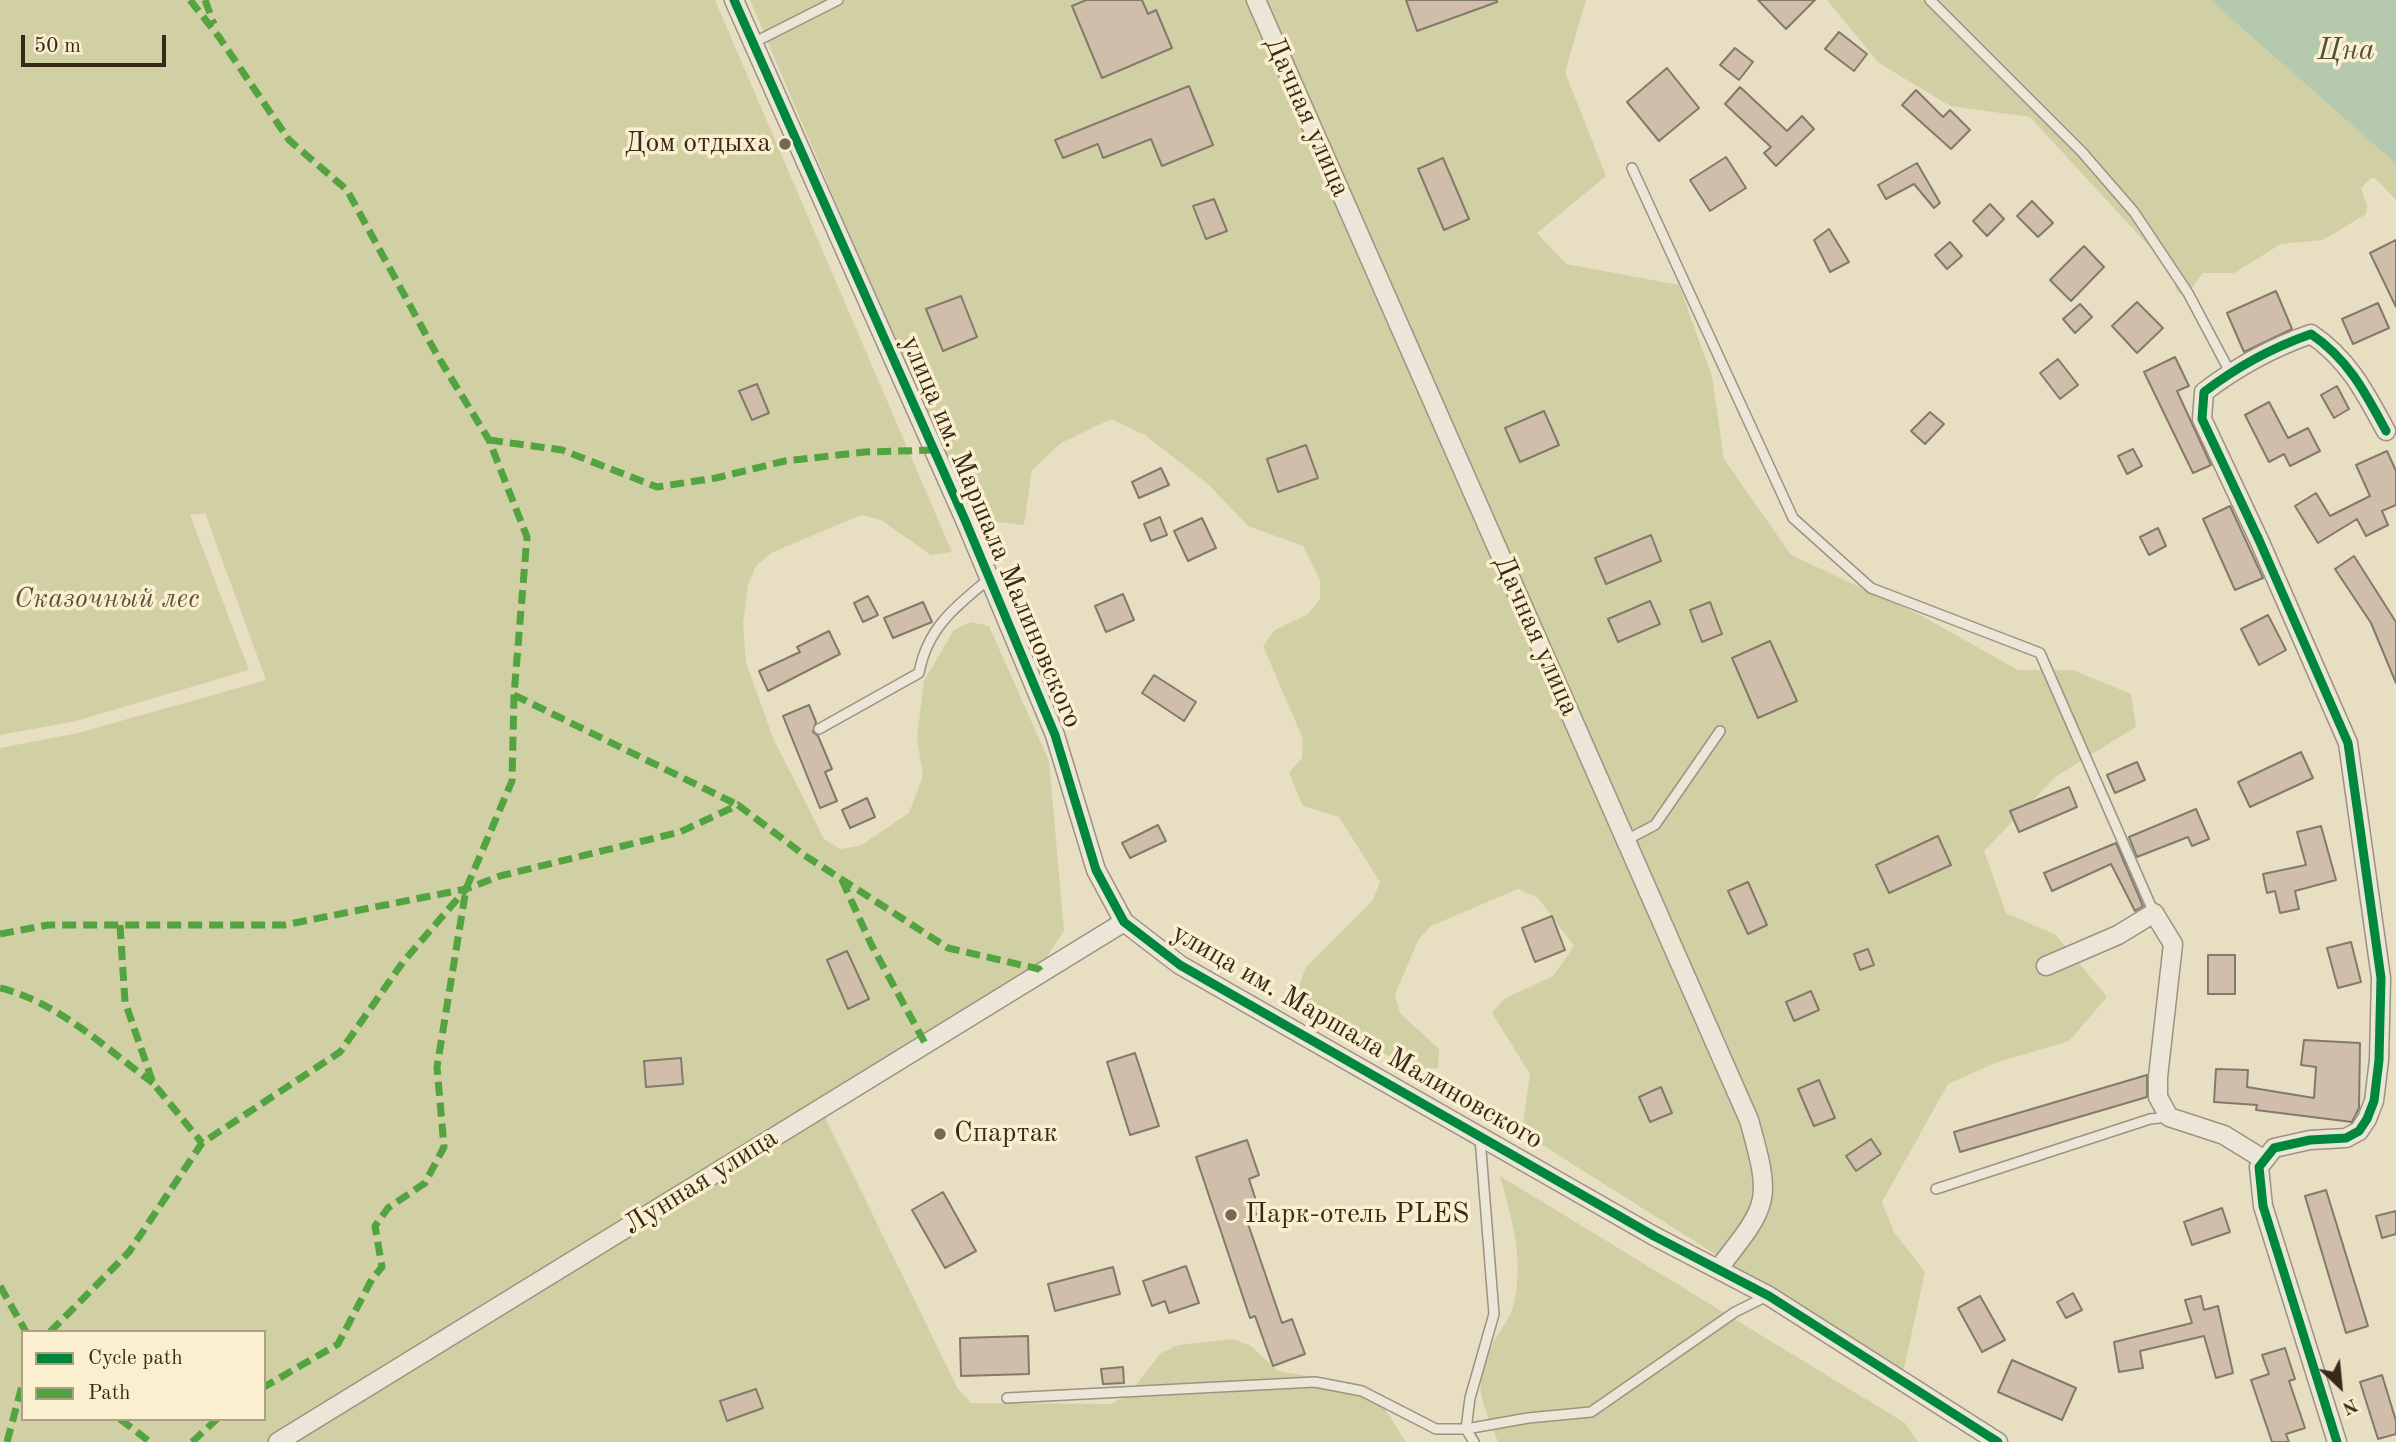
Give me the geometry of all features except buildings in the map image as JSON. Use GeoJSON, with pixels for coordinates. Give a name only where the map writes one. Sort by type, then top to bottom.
{"type":"FeatureCollection","features":[{"type":"Feature","properties":{"kind":"street","name":"улица им. Маршала Малиновского"},"geometry":{"type":"LineString","coordinates":[[734,0],[989,579],[1055,735],[1096,870],[1125,922],[1180,965],[1654,1236],[1769,1296],[1998,1442]]}},
{"type":"Feature","properties":{"kind":"street","name":"Дачная улица"},"geometry":{"type":"LineString","coordinates":[[1256,0],[1749,1120],[1761,1163],[1765,1193],[1755,1222],[1718,1269]]}},
{"type":"Feature","properties":{"kind":"street"},"geometry":{"type":"LineString","coordinates":[[2337,1442],[2263,1206],[2258,1176],[2263,1159],[2274,1148],[2346,1138],[2359,1131],[2367,1119],[2374,1101],[2379,1060],[2381,978],[2348,743],[2259,540],[2202,419],[2204,392],[2230,372],[2274,347],[2311,334],[2336,351],[2366,394],[2386,430]]}},
{"type":"Feature","properties":{"kind":"street"},"geometry":{"type":"LineString","coordinates":[[2046,966],[2118,935],[2154,913],[2173,944],[2158,1097],[2169,1117],[2224,1135],[2263,1159]]}},
{"type":"Feature","properties":{"kind":"street","name":"Лунная улица"},"geometry":{"type":"LineString","coordinates":[[278,1442],[1125,922]]}},
{"type":"Feature","properties":{"kind":"lane"},"geometry":{"type":"LineString","coordinates":[[752,43],[838,0]]}},
{"type":"Feature","properties":{"kind":"lane"},"geometry":{"type":"LineString","coordinates":[[1930,0],[2082,152],[2134,212],[2188,293],[2230,372]]}},
{"type":"Feature","properties":{"kind":"lane"},"geometry":{"type":"LineString","coordinates":[[1632,167],[1793,518],[1871,588],[2040,653],[2154,913]]}},
{"type":"Feature","properties":{"kind":"lane"},"geometry":{"type":"LineString","coordinates":[[820,729],[919,673],[923,648],[953,608],[989,579]]}},
{"type":"Feature","properties":{"kind":"lane"},"geometry":{"type":"LineString","coordinates":[[1626,841],[1656,825],[1720,731]]}},
{"type":"Feature","properties":{"kind":"lane"},"geometry":{"type":"LineString","coordinates":[[1936,1189],[2150,1119],[2169,1117]]}},
{"type":"Feature","properties":{"kind":"lane"},"geometry":{"type":"LineString","coordinates":[[1474,1442],[1466,1429],[1470,1398],[1494,1314],[1480,1136]]}},
{"type":"Feature","properties":{"kind":"lane"},"geometry":{"type":"LineString","coordinates":[[1007,1398],[1315,1382],[1362,1391],[1436,1429],[1466,1429],[1528,1418],[1591,1412],[1735,1312],[1769,1296]]}},
{"type":"Feature","properties":{"kind":"green space","name":"Сказочный лес"},"geometry":{"type":"Polygon","coordinates":[[[0,0],[715,0],[952,552],[931,555],[881,520],[861,515],[771,553],[756,566],[748,585],[743,623],[746,662],[773,738],[824,839],[840,849],[860,846],[909,813],[923,776],[917,738],[924,681],[954,630],[971,622],[989,626],[1049,761],[1064,931],[1039,969],[967,1007],[928,1037],[819,1105],[958,1389],[971,1403],[1111,1404],[1127,1396],[1161,1353],[1178,1345],[1233,1339],[1251,1346],[1278,1371],[1350,1383],[1380,1402],[1406,1442],[0,1442],[0,748],[78,733],[266,680],[205,513],[190,515],[249,670],[76,721],[0,735],[0,0]]]}},
{"type":"Feature","properties":{"kind":"green space"},"geometry":{"type":"Polygon","coordinates":[[[750,0],[1586,0],[1565,72],[1606,176],[1537,233],[1566,264],[1679,285],[1712,376],[1724,459],[1791,555],[1922,616],[2018,670],[2073,670],[2131,694],[2136,727],[2055,777],[1984,851],[2006,913],[2056,935],[2107,997],[2069,1041],[1995,1063],[1948,1084],[1882,1202],[1894,1232],[1925,1272],[1903,1373],[1522,1132],[1530,1074],[1492,1013],[1504,999],[1553,976],[1574,946],[1538,898],[1518,889],[1431,926],[1418,940],[1395,995],[1400,1013],[1439,1049],[1438,1068],[1420,1069],[1332,1032],[1305,1004],[1299,986],[1306,967],[1373,900],[1380,882],[1339,817],[1303,806],[1289,773],[1302,758],[1303,739],[1263,646],[1275,630],[1308,614],[1320,599],[1320,580],[1303,546],[1248,526],[1209,485],[1145,435],[1111,419],[1061,443],[1032,470],[1024,525],[970,519],[750,0]]]}},
{"type":"Feature","properties":{"kind":"green space"},"geometry":{"type":"Polygon","coordinates":[[[1827,0],[2210,0],[2396,164],[2396,200],[2375,178],[2371,178],[2361,188],[2367,206],[2366,214],[2323,240],[2281,244],[2234,273],[2203,273],[2188,293],[2182,295],[2177,292],[2170,269],[2030,117],[1950,106],[1879,63],[1827,0]]]}},
{"type":"Feature","properties":{"kind":"green space"},"geometry":{"type":"Polygon","coordinates":[[[1500,1176],[1905,1423],[1918,1442],[1498,1442],[1483,1403],[1481,1381],[1487,1356],[1513,1308],[1518,1270],[1512,1223],[1500,1176]]]}},
{"type":"Feature","properties":{"kind":"water","name":"Цна"},"geometry":{"type":"Polygon","coordinates":[[[2210,0],[2396,0],[2396,164],[2210,0]]]}},
{"type":"Feature","properties":{"kind":"marked path"},"geometry":{"type":"LineString","coordinates":[[190,0],[219,37],[289,140],[347,190],[437,355],[489,440],[527,537],[514,695],[512,781],[466,889],[437,1067],[444,1147],[425,1183],[388,1208],[375,1226],[382,1267],[372,1279],[338,1344],[266,1386]]}},
{"type":"Feature","properties":{"kind":"marked path"},"geometry":{"type":"LineString","coordinates":[[205,0],[214,24]]}},
{"type":"Feature","properties":{"kind":"marked path"},"geometry":{"type":"LineString","coordinates":[[489,440],[562,450],[657,487],[716,478],[785,461],[865,452],[934,450]]}},
{"type":"Feature","properties":{"kind":"marked path"},"geometry":{"type":"LineString","coordinates":[[514,695],[738,805]]}},
{"type":"Feature","properties":{"kind":"marked path"},"geometry":{"type":"LineString","coordinates":[[0,934],[48,925],[284,925],[466,889],[500,876],[680,832],[738,805],[804,855],[948,948],[1039,969],[1042,973]]}},
{"type":"Feature","properties":{"kind":"marked path"},"geometry":{"type":"LineString","coordinates":[[842,880],[871,944],[926,1045]]}},
{"type":"Feature","properties":{"kind":"marked path"},"geometry":{"type":"LineString","coordinates":[[52,1330],[129,1252],[202,1143],[340,1052],[403,962],[466,889]]}},
{"type":"Feature","properties":{"kind":"marked path"},"geometry":{"type":"LineString","coordinates":[[120,925],[125,1002],[153,1083],[202,1143]]}},
{"type":"Feature","properties":{"kind":"marked path"},"geometry":{"type":"LineString","coordinates":[[0,988],[21,994],[61,1015],[153,1083]]}},
{"type":"Feature","properties":{"kind":"marked path"},"geometry":{"type":"LineString","coordinates":[[0,1286],[25,1330]]}},
{"type":"Feature","properties":{"kind":"marked path"},"geometry":{"type":"LineString","coordinates":[[7,1442],[21,1390]]}},
{"type":"Feature","properties":{"kind":"marked path"},"geometry":{"type":"LineString","coordinates":[[123,1421],[150,1442]]}},
{"type":"Feature","properties":{"kind":"marked path"},"geometry":{"type":"LineString","coordinates":[[192,1442],[215,1421]]}},
{"type":"Feature","properties":{"kind":"cycle path"},"geometry":{"type":"LineString","coordinates":[[734,0],[965,520],[1055,735],[1096,870],[1124,922],[1180,965],[1654,1236],[1769,1296],[1998,1442]]}},
{"type":"Feature","properties":{"kind":"cycle path"},"geometry":{"type":"LineString","coordinates":[[2337,1442],[2263,1206],[2259,1167],[2274,1148],[2310,1140],[2346,1138],[2359,1131],[2367,1119],[2374,1101],[2379,1060],[2381,978],[2348,743],[2259,540],[2202,419],[2204,392],[2255,358],[2311,334],[2345,365],[2386,431]]}},
{"type":"Feature","properties":{"kind":"place","name":"Дом отдыха"},"geometry":{"type":"Point","coordinates":[785,144]}},
{"type":"Feature","properties":{"kind":"place","name":"Спартак"},"geometry":{"type":"Point","coordinates":[940,1134]}},
{"type":"Feature","properties":{"kind":"place","name":"Парк-отель PLES"},"geometry":{"type":"Point","coordinates":[1231,1215]}}]}
